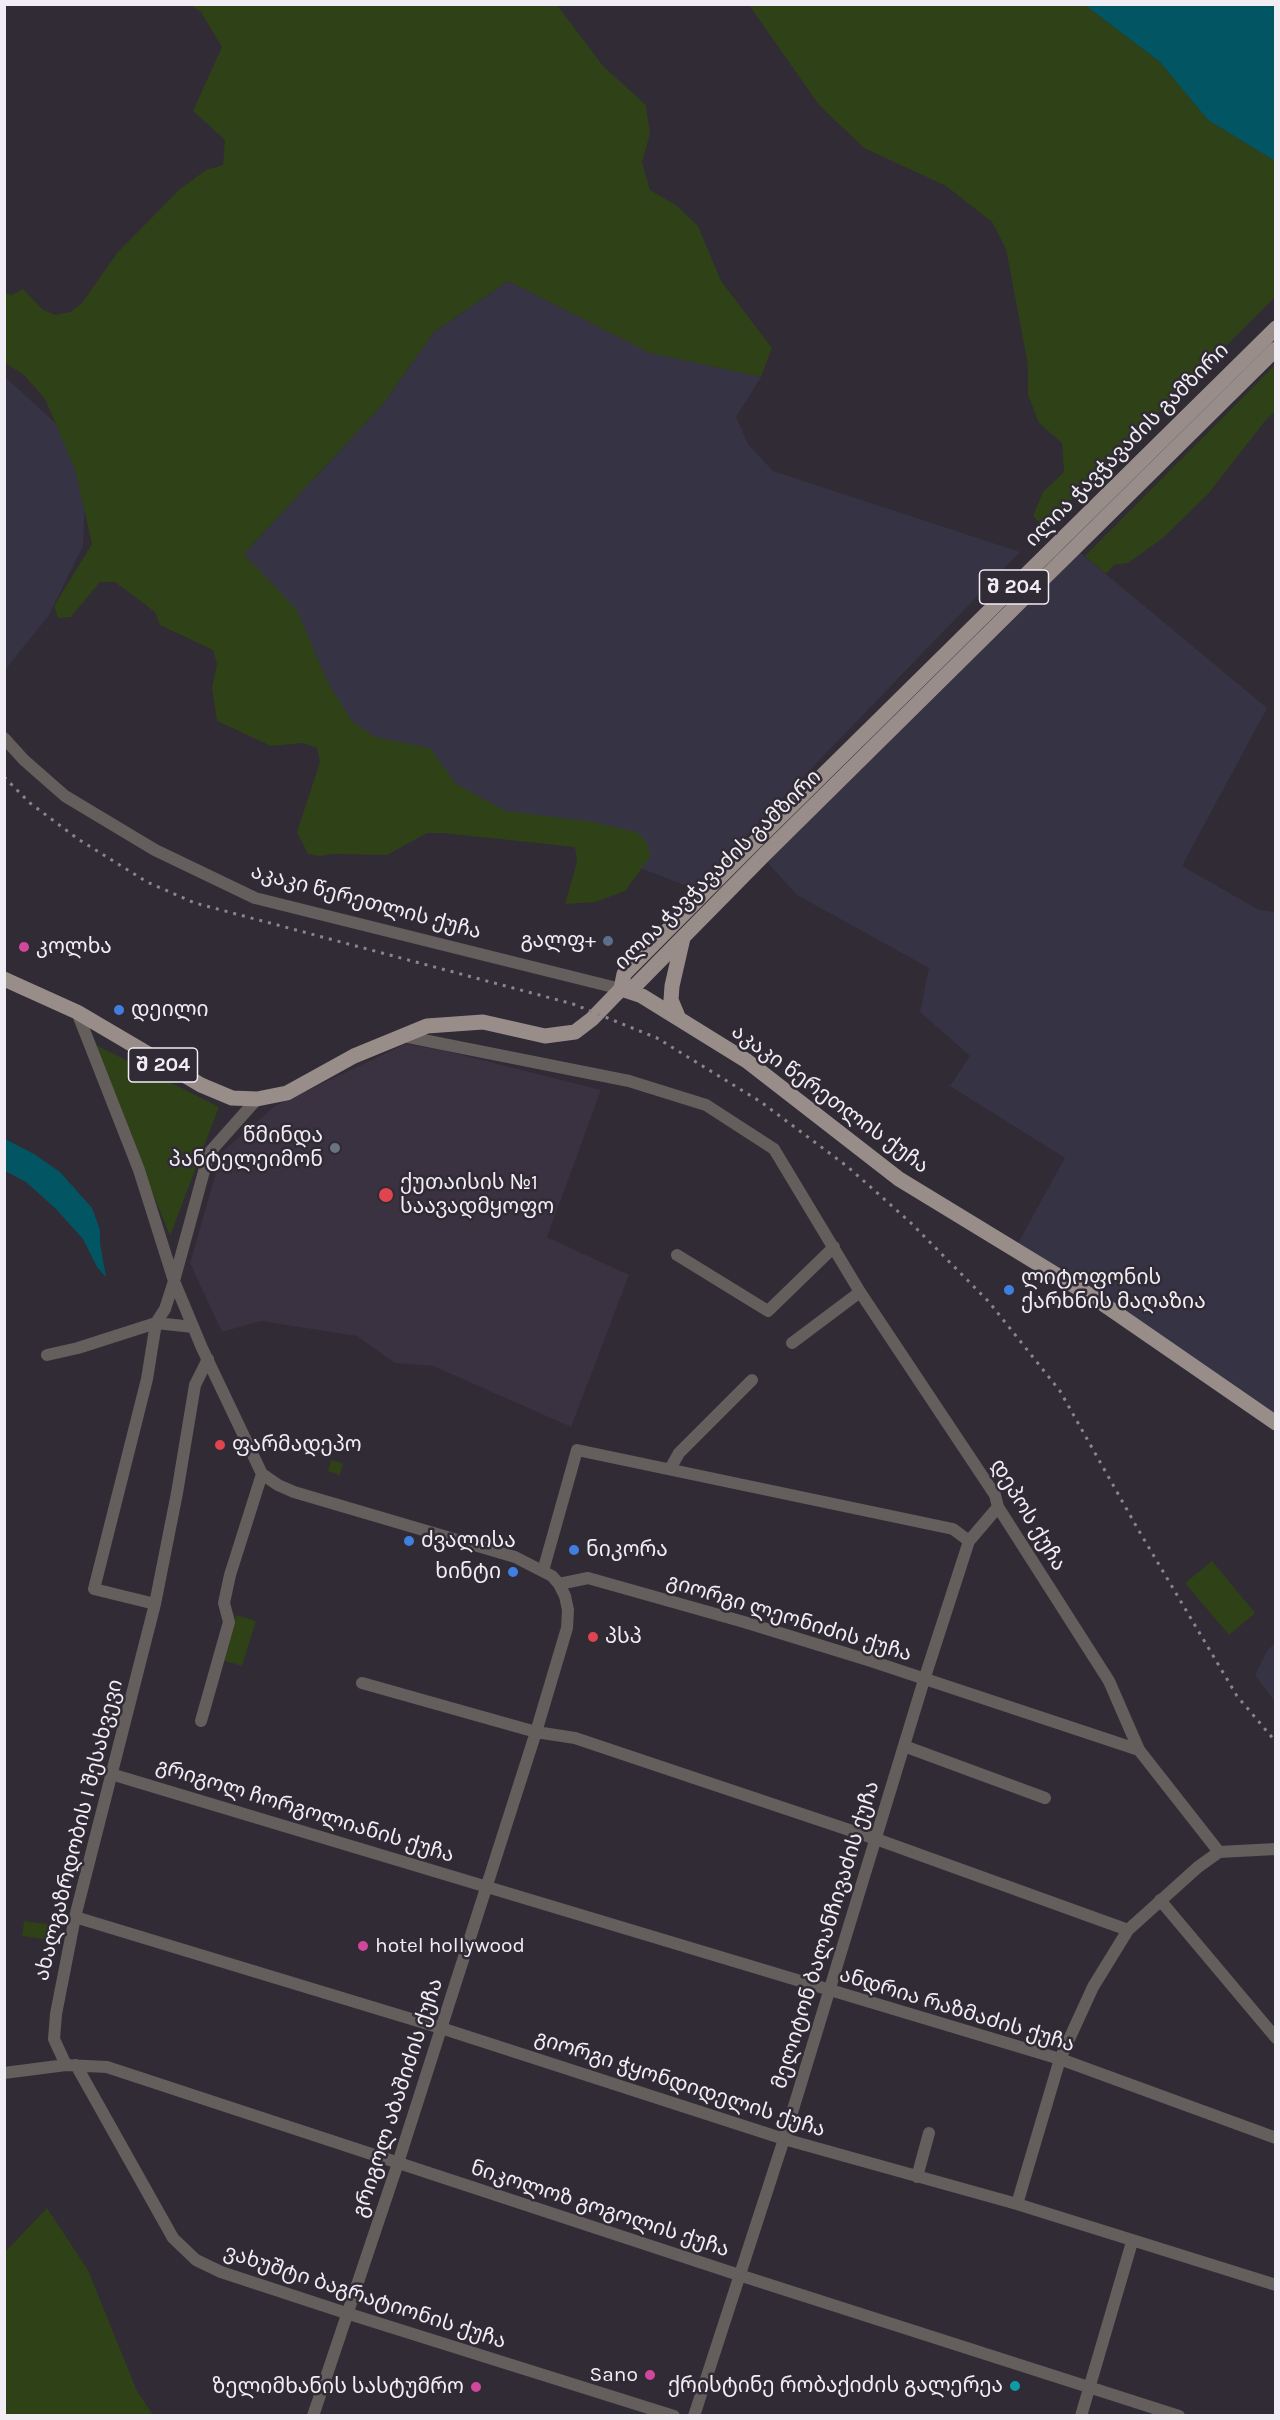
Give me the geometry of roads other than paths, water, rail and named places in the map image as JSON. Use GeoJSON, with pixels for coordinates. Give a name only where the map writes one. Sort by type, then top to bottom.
{"type":"FeatureCollection","features":[{"type":"Feature","properties":{"kind":"main road","name":"ილია ჭავჭავაძის გამზირი"},"geometry":{"type":"LineString","coordinates":[[1275,328],[758,850],[684,936],[632,989],[621,990],[624,974],[758,850],[1275,349]]}},
{"type":"Feature","properties":{"kind":"main road"},"geometry":{"type":"LineString","coordinates":[[679,1019],[671,1000],[672,986],[684,936]]}},
{"type":"Feature","properties":{"kind":"main road","name":"შ 204"},"geometry":{"type":"LineString","coordinates":[[4,979],[77,1012],[201,1085],[232,1098],[257,1099],[287,1093],[354,1056],[427,1026],[483,1022],[545,1036],[567,1034],[584,1027],[621,990]]}},
{"type":"Feature","properties":{"kind":"main road","name":"აკაკი წერეთლის ქუჩა"},"geometry":{"type":"LineString","coordinates":[[621,990],[642,996],[747,1060],[899,1179],[1096,1299],[1275,1423]]}},
{"type":"Feature","properties":{"kind":"street","name":"აკაკი წერეთლის ქუჩა"},"geometry":{"type":"LineString","coordinates":[[4,738],[65,796],[155,850],[255,898],[621,990]]}},
{"type":"Feature","properties":{"kind":"street"},"geometry":{"type":"LineString","coordinates":[[77,1012],[139,1170],[174,1281],[193,1328],[262,1474],[294,1492],[494,1549],[543,1571],[559,1584]]}},
{"type":"Feature","properties":{"kind":"street","name":"დეპოს ქუჩა"},"geometry":{"type":"LineString","coordinates":[[403,1036],[629,1081],[706,1105],[774,1149],[860,1292],[995,1495],[998,1507],[1109,1681],[1139,1750],[1219,1852]]}},
{"type":"Feature","properties":{"kind":"street"},"geometry":{"type":"LineString","coordinates":[[155,1604],[94,1589],[147,1378],[156,1323],[165,1309],[174,1281],[209,1153],[257,1099]]}},
{"type":"Feature","properties":{"kind":"street"},"geometry":{"type":"LineString","coordinates":[[677,1255],[768,1311],[834,1247]]}},
{"type":"Feature","properties":{"kind":"street"},"geometry":{"type":"LineString","coordinates":[[792,1342],[860,1292]]}},
{"type":"Feature","properties":{"kind":"street"},"geometry":{"type":"LineString","coordinates":[[47,1355],[78,1348],[156,1323],[193,1328]]}},
{"type":"Feature","properties":{"kind":"street","name":"ახალგაზრდობის I შესახვევი"},"geometry":{"type":"LineString","coordinates":[[71,2065],[54,2039],[56,2013],[75,1917],[155,1604],[195,1385],[208,1359]]}},
{"type":"Feature","properties":{"kind":"street"},"geometry":{"type":"LineString","coordinates":[[670,1469],[679,1453],[752,1380]]}},
{"type":"Feature","properties":{"kind":"street"},"geometry":{"type":"LineString","coordinates":[[543,1571],[577,1450],[953,1529],[969,1541]]}},
{"type":"Feature","properties":{"kind":"street"},"geometry":{"type":"LineString","coordinates":[[201,1721],[229,1622],[224,1603],[230,1575],[262,1474]]}},
{"type":"Feature","properties":{"kind":"street","name":"მელიტონ ბალანჩივაძის ქუჩა"},"geometry":{"type":"LineString","coordinates":[[694,2415],[784,2139],[924,1680],[969,1541],[998,1507]]}},
{"type":"Feature","properties":{"kind":"street","name":"გიორგი ლეონიძის ქუჩა"},"geometry":{"type":"LineString","coordinates":[[559,1584],[588,1578],[744,1622],[871,1661],[1139,1750]]}},
{"type":"Feature","properties":{"kind":"street","name":"გრიგოლ აბაშიძის ქუჩა"},"geometry":{"type":"LineString","coordinates":[[313,2415],[398,2163],[567,1628],[568,1610],[559,1584]]}},
{"type":"Feature","properties":{"kind":"street"},"geometry":{"type":"LineString","coordinates":[[362,1683],[536,1732],[575,1738],[876,1839],[1128,1930]]}},
{"type":"Feature","properties":{"kind":"street"},"geometry":{"type":"LineString","coordinates":[[904,1746],[1045,1798]]}},
{"type":"Feature","properties":{"kind":"street","name":"გრიგოლ ჩორგოლიანის ქუჩა"},"geometry":{"type":"LineString","coordinates":[[111,1774],[487,1886]]}},
{"type":"Feature","properties":{"kind":"street"},"geometry":{"type":"LineString","coordinates":[[1017,2204],[1060,2059],[1092,1987],[1128,1930],[1160,1900],[1219,1852],[1275,1849]]}},
{"type":"Feature","properties":{"kind":"street","name":"ანდრია რაზმაძის ქუჩა"},"geometry":{"type":"LineString","coordinates":[[487,1886],[829,1992],[1060,2059],[1275,2138]]}},
{"type":"Feature","properties":{"kind":"street"},"geometry":{"type":"LineString","coordinates":[[1160,1900],[1275,2038]]}},
{"type":"Feature","properties":{"kind":"street","name":"გიორგი ჭყონდიდელის ქუჩა"},"geometry":{"type":"LineString","coordinates":[[75,1917],[441,2028],[784,2139],[1017,2204],[1275,2286]]}},
{"type":"Feature","properties":{"kind":"street","name":"ნიკოლოზ გოგოლის ქუჩა"},"geometry":{"type":"LineString","coordinates":[[4,2073],[71,2065],[107,2067],[739,2275],[1179,2415]]}},
{"type":"Feature","properties":{"kind":"street","name":"ვახუშტი ბაგრატიონის ქუჩა"},"geometry":{"type":"LineString","coordinates":[[71,2065],[173,2238],[196,2260],[221,2272],[346,2313],[674,2415]]}},
{"type":"Feature","properties":{"kind":"street"},"geometry":{"type":"LineString","coordinates":[[917,2176],[929,2133]]}},
{"type":"Feature","properties":{"kind":"street"},"geometry":{"type":"LineString","coordinates":[[1082,2415],[1132,2242]]}},
{"type":"Feature","properties":{"kind":"water"},"geometry":{"type":"Polygon","coordinates":[[[1085,5],[1275,5],[1275,161],[1208,120],[1160,62],[1085,5]]]}},
{"type":"Feature","properties":{"kind":"water"},"geometry":{"type":"Polygon","coordinates":[[[5,1139],[34,1154],[60,1172],[92,1208],[100,1230],[106,1277],[97,1267],[83,1239],[56,1209],[26,1182],[5,1171],[5,1139]]]}},
{"type":"Feature","properties":{"kind":"railway"},"geometry":{"type":"LineString","coordinates":[[4,777],[30,803],[78,839],[147,882],[195,903],[573,1004],[657,1038],[761,1102],[848,1167],[911,1223],[989,1302],[1060,1391],[1139,1531],[1237,1696],[1276,1742]]}},
{"type":"Feature","properties":{"kind":"place","name":"გალფ+"},"geometry":{"type":"Point","coordinates":[608,941]}},
{"type":"Feature","properties":{"kind":"place","name":"კოლხა"},"geometry":{"type":"Point","coordinates":[24,947]}},
{"type":"Feature","properties":{"kind":"place","name":"დეილი"},"geometry":{"type":"Point","coordinates":[119,1010]}},
{"type":"Feature","properties":{"kind":"place","name":"წმინდა პანტელეიმონ"},"geometry":{"type":"Point","coordinates":[335,1148]}},
{"type":"Feature","properties":{"kind":"place","name":"ქუთაისის №1 საავადმყოფო"},"geometry":{"type":"Point","coordinates":[386,1195]}},
{"type":"Feature","properties":{"kind":"place","name":"ლიტოფონის ქარხნის მაღაზია"},"geometry":{"type":"Point","coordinates":[1009,1290]}},
{"type":"Feature","properties":{"kind":"place","name":"ფარმადეპო"},"geometry":{"type":"Point","coordinates":[220,1445]}},
{"type":"Feature","properties":{"kind":"place","name":"ძვალისა"},"geometry":{"type":"Point","coordinates":[409,1541]}},
{"type":"Feature","properties":{"kind":"place","name":"ნიკორა"},"geometry":{"type":"Point","coordinates":[574,1550]}},
{"type":"Feature","properties":{"kind":"place","name":"ხინტი"},"geometry":{"type":"Point","coordinates":[513,1572]}},
{"type":"Feature","properties":{"kind":"place","name":"პსპ"},"geometry":{"type":"Point","coordinates":[593,1637]}},
{"type":"Feature","properties":{"kind":"place","name":"hotel hollywood"},"geometry":{"type":"Point","coordinates":[363,1946]}},
{"type":"Feature","properties":{"kind":"place","name":"Sano"},"geometry":{"type":"Point","coordinates":[650,2375]}},
{"type":"Feature","properties":{"kind":"place","name":"ქრისტინე რობაქიძის გალერეა"},"geometry":{"type":"Point","coordinates":[1015,2386]}},
{"type":"Feature","properties":{"kind":"place","name":"ზელიმხანის სასტუმრო"},"geometry":{"type":"Point","coordinates":[476,2387]}}]}
